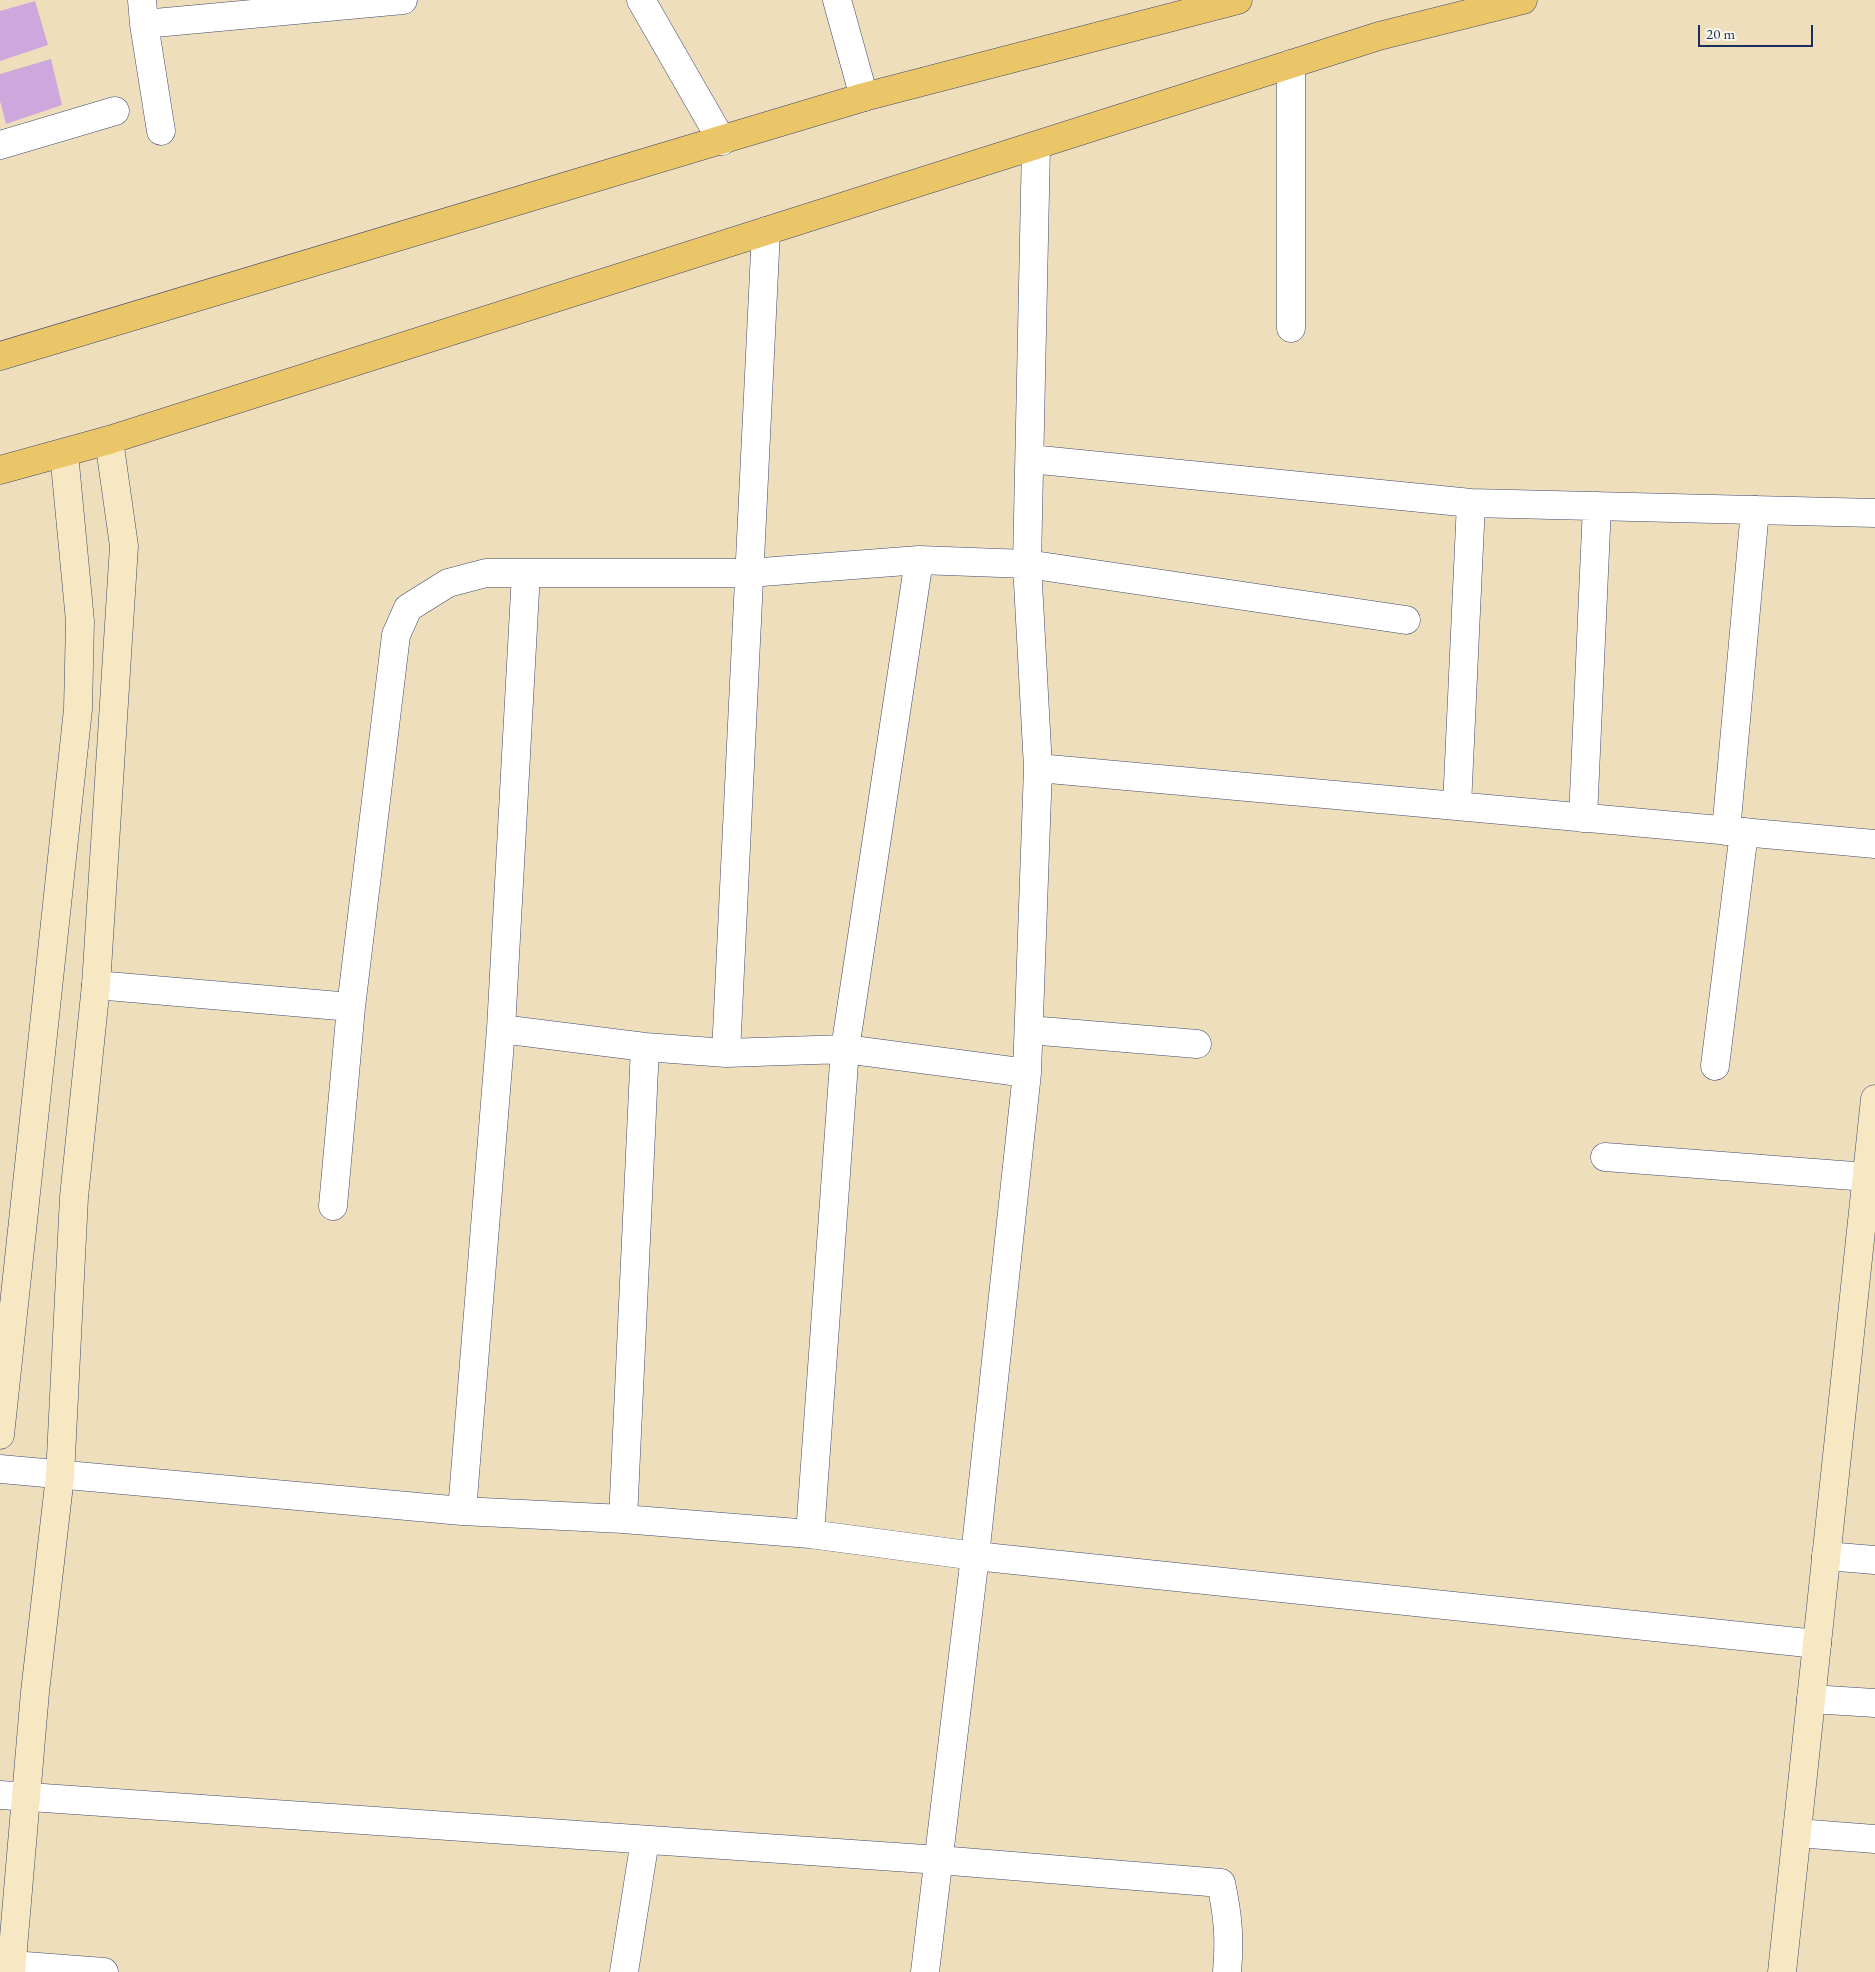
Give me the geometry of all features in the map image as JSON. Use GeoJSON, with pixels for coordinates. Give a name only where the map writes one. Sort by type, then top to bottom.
{"type":"FeatureCollection","features":[{"type":"Feature","properties":{"kind":"main road"},"geometry":{"type":"LineString","coordinates":[[0,356],[864,97],[1238,0]]}},
{"type":"Feature","properties":{"kind":"main road"},"geometry":{"type":"LineString","coordinates":[[0,470],[109,440],[1379,36],[1522,0]]}},
{"type":"Feature","properties":{"kind":"street"},"geometry":{"type":"LineString","coordinates":[[161,131],[143,12],[403,0]]}},
{"type":"Feature","properties":{"kind":"street"},"geometry":{"type":"LineString","coordinates":[[640,0],[722,141]]}},
{"type":"Feature","properties":{"kind":"street"},"geometry":{"type":"LineString","coordinates":[[837,0],[864,97]]}},
{"type":"Feature","properties":{"kind":"street"},"geometry":{"type":"LineString","coordinates":[[1290,64],[1290,328]]}},
{"type":"Feature","properties":{"kind":"street"},"geometry":{"type":"LineString","coordinates":[[0,145],[115,111]]}},
{"type":"Feature","properties":{"kind":"street"},"geometry":{"type":"LineString","coordinates":[[925,1972],[975,1556],[1027,1073],[1038,768],[1027,564],[1036,146]]}},
{"type":"Feature","properties":{"kind":"street"},"geometry":{"type":"LineString","coordinates":[[726,1053],[766,231]]}},
{"type":"Feature","properties":{"kind":"street"},"geometry":{"type":"LineString","coordinates":[[104,1972],[12,1968],[13,1796],[35,1692],[60,1476],[74,1197],[96,985],[124,546],[109,440]]}},
{"type":"Feature","properties":{"kind":"street"},"geometry":{"type":"LineString","coordinates":[[0,1435],[78,708],[80,621],[64,453]]}},
{"type":"Feature","properties":{"kind":"street"},"geometry":{"type":"LineString","coordinates":[[1030,459],[1471,502],[1875,513]]}},
{"type":"Feature","properties":{"kind":"street"},"geometry":{"type":"LineString","coordinates":[[1457,806],[1471,502]]}},
{"type":"Feature","properties":{"kind":"street"},"geometry":{"type":"LineString","coordinates":[[1583,818],[1597,506]]}},
{"type":"Feature","properties":{"kind":"street"},"geometry":{"type":"LineString","coordinates":[[1715,1066],[1735,832],[1755,510]]}},
{"type":"Feature","properties":{"kind":"street"},"geometry":{"type":"LineString","coordinates":[[810,1534],[845,1049],[919,560]]}},
{"type":"Feature","properties":{"kind":"street"},"geometry":{"type":"LineString","coordinates":[[333,1206],[351,1007],[396,635],[408,608],[448,583],[486,573],[749,573],[919,560],[1027,564],[1406,620]]}},
{"type":"Feature","properties":{"kind":"street"},"geometry":{"type":"LineString","coordinates":[[462,1512],[501,1029],[526,573]]}},
{"type":"Feature","properties":{"kind":"street"},"geometry":{"type":"LineString","coordinates":[[1038,768],[1875,844]]}},
{"type":"Feature","properties":{"kind":"street"},"geometry":{"type":"LineString","coordinates":[[96,985],[351,1007]]}},
{"type":"Feature","properties":{"kind":"street"},"geometry":{"type":"LineString","coordinates":[[501,1029],[645,1047],[726,1053],[845,1049],[1027,1073]]}},
{"type":"Feature","properties":{"kind":"street"},"geometry":{"type":"LineString","coordinates":[[1028,1030],[1197,1044]]}},
{"type":"Feature","properties":{"kind":"street"},"geometry":{"type":"LineString","coordinates":[[623,1519],[645,1047]]}},
{"type":"Feature","properties":{"kind":"street"},"geometry":{"type":"LineString","coordinates":[[1782,1972],[1875,1099]]}},
{"type":"Feature","properties":{"kind":"street"},"geometry":{"type":"LineString","coordinates":[[1605,1157],[1867,1177]]}},
{"type":"Feature","properties":{"kind":"street"},"geometry":{"type":"LineString","coordinates":[[0,1469],[462,1512],[623,1519],[810,1534],[975,1556],[1817,1644]]}},
{"type":"Feature","properties":{"kind":"street"},"geometry":{"type":"LineString","coordinates":[[1826,1556],[1875,1560]]}},
{"type":"Feature","properties":{"kind":"street"},"geometry":{"type":"LineString","coordinates":[[1811,1699],[1875,1703]]}},
{"type":"Feature","properties":{"kind":"street"},"geometry":{"type":"LineString","coordinates":[[13,1796],[939,1860],[1221,1883],[1230,1942],[1227,1972]]}},
{"type":"Feature","properties":{"kind":"street"},"geometry":{"type":"LineString","coordinates":[[1797,1832],[1875,1839]]}},
{"type":"Feature","properties":{"kind":"street"},"geometry":{"type":"LineString","coordinates":[[624,1972],[645,1840]]}},
{"type":"Feature","properties":{"kind":"building"},"geometry":{"type":"Polygon","coordinates":[[[35,1],[48,45],[0,61],[0,11],[35,1]]]}},
{"type":"Feature","properties":{"kind":"building"},"geometry":{"type":"Polygon","coordinates":[[[51,59],[62,105],[6,124],[0,101],[0,74],[51,59]]]}}]}
